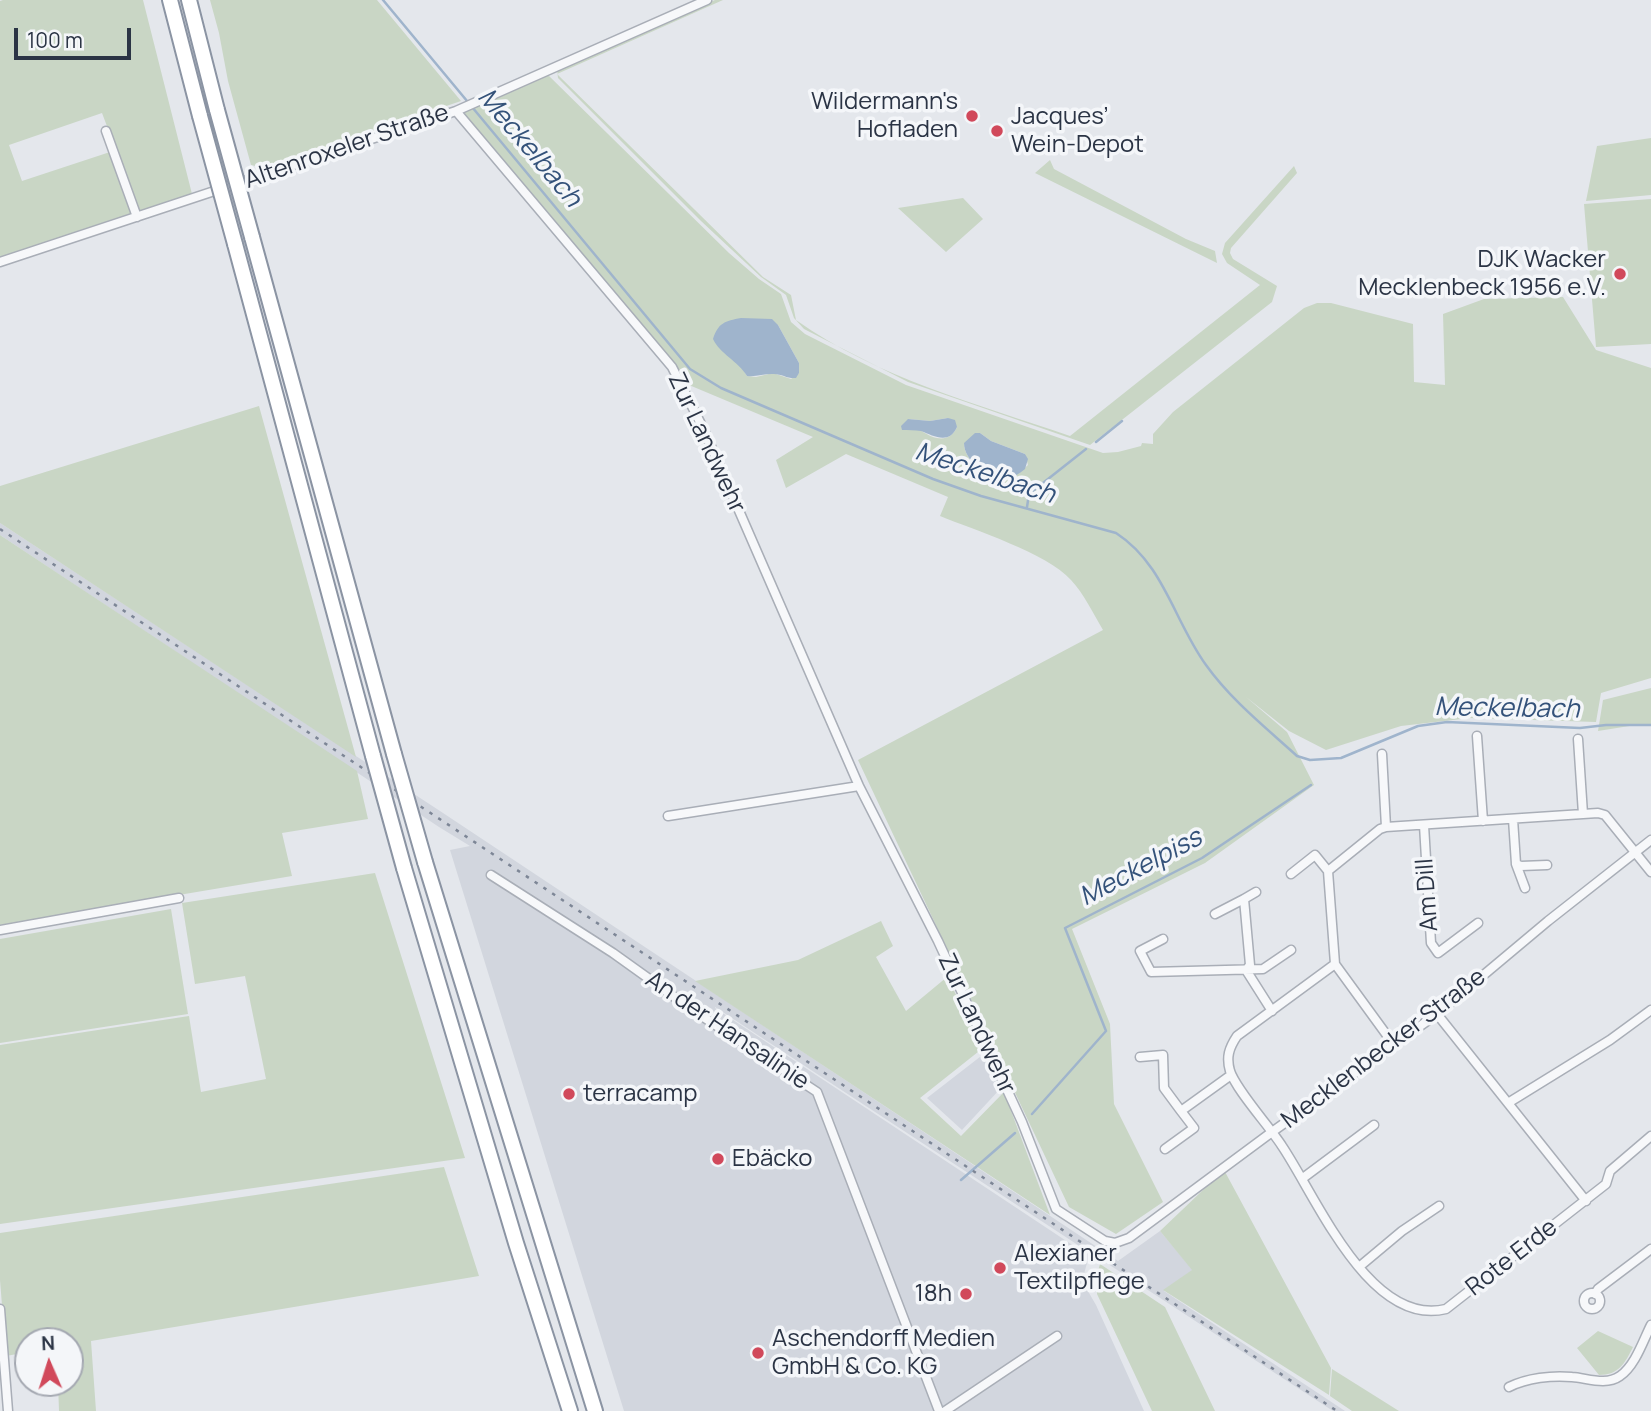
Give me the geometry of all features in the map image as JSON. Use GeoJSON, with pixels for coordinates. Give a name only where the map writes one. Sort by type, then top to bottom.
{"type":"FeatureCollection","features":[{"type":"Feature","properties":{"kind":"highway"},"geometry":{"type":"LineString","coordinates":[[170,0],[284,432],[404,868],[516,1243],[570,1411]]}},
{"type":"Feature","properties":{"kind":"highway"},"geometry":{"type":"LineString","coordinates":[[189,0],[425,862],[595,1411]]}},
{"type":"Feature","properties":{"kind":"street","name":"Altenroxeler Straße"},"geometry":{"type":"LineString","coordinates":[[0,262],[459,110],[707,0]]}},
{"type":"Feature","properties":{"kind":"street","name":"Zur Landwehr"},"geometry":{"type":"LineString","coordinates":[[459,110],[672,368],[703,428],[859,786],[938,941],[1010,1094],[1056,1209],[1099,1239],[1108,1242]]}},
{"type":"Feature","properties":{"kind":"street"},"geometry":{"type":"LineString","coordinates":[[106,131],[137,217]]}},
{"type":"Feature","properties":{"kind":"street"},"geometry":{"type":"LineString","coordinates":[[1477,736],[1483,821]]}},
{"type":"Feature","properties":{"kind":"street"},"geometry":{"type":"LineString","coordinates":[[1578,739],[1583,814]]}},
{"type":"Feature","properties":{"kind":"street"},"geometry":{"type":"LineString","coordinates":[[1328,871],[1380,828],[1386,827],[1382,754]]}},
{"type":"Feature","properties":{"kind":"street"},"geometry":{"type":"LineString","coordinates":[[668,816],[859,786]]}},
{"type":"Feature","properties":{"kind":"street","name":"Am Dill"},"geometry":{"type":"LineString","coordinates":[[1386,827],[1598,813],[1605,815],[1651,872]]}},
{"type":"Feature","properties":{"kind":"street"},"geometry":{"type":"LineString","coordinates":[[1513,819],[1516,864],[1525,888]]}},
{"type":"Feature","properties":{"kind":"street","name":"Am Dill"},"geometry":{"type":"LineString","coordinates":[[1424,825],[1431,943],[1438,953],[1478,923]]}},
{"type":"Feature","properties":{"kind":"street","name":"Mecklenbecker Straße"},"geometry":{"type":"LineString","coordinates":[[1108,1242],[1122,1242],[1129,1238],[1437,1014],[1548,920],[1651,840]]}},
{"type":"Feature","properties":{"kind":"street"},"geometry":{"type":"LineString","coordinates":[[1291,874],[1315,855],[1328,871],[1335,964],[1394,1045]]}},
{"type":"Feature","properties":{"kind":"street"},"geometry":{"type":"LineString","coordinates":[[1516,864],[1547,865]]}},
{"type":"Feature","properties":{"kind":"street","name":"An der Hansalinie"},"geometry":{"type":"LineString","coordinates":[[491,875],[613,953],[694,1011],[817,1092],[939,1411]]}},
{"type":"Feature","properties":{"kind":"street"},"geometry":{"type":"LineString","coordinates":[[1215,914],[1256,892]]}},
{"type":"Feature","properties":{"kind":"street"},"geometry":{"type":"LineString","coordinates":[[0,930],[179,898]]}},
{"type":"Feature","properties":{"kind":"street"},"geometry":{"type":"LineString","coordinates":[[1244,899],[1250,965],[1246,970]]}},
{"type":"Feature","properties":{"kind":"street"},"geometry":{"type":"LineString","coordinates":[[1163,939],[1140,951],[1151,972],[1263,969],[1291,950]]}},
{"type":"Feature","properties":{"kind":"street"},"geometry":{"type":"LineString","coordinates":[[1272,1132],[1231,1075],[1227,1060],[1229,1048],[1237,1037],[1335,964]]}},
{"type":"Feature","properties":{"kind":"street"},"geometry":{"type":"LineString","coordinates":[[1246,970],[1272,1011]]}},
{"type":"Feature","properties":{"kind":"street"},"geometry":{"type":"LineString","coordinates":[[1508,1103],[1610,1040],[1651,1010]]}},
{"type":"Feature","properties":{"kind":"street"},"geometry":{"type":"LineString","coordinates":[[1437,1014],[1586,1201]]}},
{"type":"Feature","properties":{"kind":"street"},"geometry":{"type":"LineString","coordinates":[[1140,1057],[1163,1055],[1164,1088],[1194,1128],[1165,1149]]}},
{"type":"Feature","properties":{"kind":"street"},"geometry":{"type":"LineString","coordinates":[[1181,1111],[1231,1075]]}},
{"type":"Feature","properties":{"kind":"street"},"geometry":{"type":"LineString","coordinates":[[1303,1178],[1374,1125]]}},
{"type":"Feature","properties":{"kind":"street","name":"Rote Erde"},"geometry":{"type":"LineString","coordinates":[[1272,1132],[1341,1243],[1374,1284],[1412,1310],[1433,1312],[1446,1309],[1586,1201],[1606,1184],[1610,1171],[1651,1136]]}},
{"type":"Feature","properties":{"kind":"street"},"geometry":{"type":"LineString","coordinates":[[1359,1267],[1402,1231],[1439,1206]]}},
{"type":"Feature","properties":{"kind":"street"},"geometry":{"type":"LineString","coordinates":[[1595,1294],[1651,1248]]}},
{"type":"Feature","properties":{"kind":"street"},"geometry":{"type":"LineString","coordinates":[[0,1309],[8,1411]]}},
{"type":"Feature","properties":{"kind":"street"},"geometry":{"type":"LineString","coordinates":[[1509,1387],[1521,1381],[1553,1377],[1570,1376],[1599,1381],[1615,1378],[1627,1369],[1651,1325]]}},
{"type":"Feature","properties":{"kind":"street"},"geometry":{"type":"LineString","coordinates":[[945,1411],[1057,1336]]}},
{"type":"Feature","properties":{"kind":"shaded area"},"geometry":{"type":"Polygon","coordinates":[[[0,523],[1118,1261],[1160,1231],[1193,1270],[1164,1291],[1345,1411],[1333,1411],[1102,1260],[1089,1256],[1082,1281],[1096,1305],[1144,1411],[624,1411],[450,850],[470,846],[0,535],[0,523]],[[715,1007],[1083,1252],[1084,1249],[715,1007]]]}},
{"type":"Feature","properties":{"kind":"shaded area"},"geometry":{"type":"Polygon","coordinates":[[[985,1053],[1001,1088],[962,1130],[927,1098],[985,1053]]]}},
{"type":"Feature","properties":{"kind":"green space"},"geometry":{"type":"Polygon","coordinates":[[[143,0],[192,194],[139,211],[102,113],[9,145],[22,181],[110,152],[132,214],[0,257],[0,1],[143,0]]]}},
{"type":"Feature","properties":{"kind":"green space"},"geometry":{"type":"Polygon","coordinates":[[[210,0],[377,0],[461,101],[264,168],[251,165],[210,0]]]}},
{"type":"Feature","properties":{"kind":"green space"},"geometry":{"type":"Polygon","coordinates":[[[715,0],[723,0],[558,74],[557,69],[715,0]]]}},
{"type":"Feature","properties":{"kind":"green space"},"geometry":{"type":"Polygon","coordinates":[[[547,74],[729,253],[781,294],[791,322],[805,334],[906,385],[1103,453],[1118,452],[1141,446],[1142,443],[1153,444],[1153,434],[1173,412],[1304,308],[1317,303],[1331,303],[1413,324],[1414,382],[1445,385],[1443,314],[1484,299],[1563,297],[1596,350],[1651,368],[1651,678],[1601,693],[1596,722],[1470,718],[1401,726],[1326,750],[1289,731],[1246,697],[1287,732],[1314,785],[1205,863],[1072,929],[1110,1024],[1114,1104],[1163,1202],[1116,1234],[1069,1207],[858,760],[1103,630],[1092,610],[1080,591],[1060,570],[1009,543],[940,516],[948,497],[846,454],[786,488],[776,460],[813,437],[689,385],[464,113],[547,74]],[[778,325],[741,366],[747,376],[773,373],[791,379],[799,373],[799,363],[778,325]],[[948,418],[930,421],[908,419],[933,437],[946,438],[957,427],[948,418]],[[980,433],[964,444],[965,451],[974,464],[995,476],[1013,476],[1028,465],[1025,454],[991,441],[980,433]]]}},
{"type":"Feature","properties":{"kind":"green space"},"geometry":{"type":"Polygon","coordinates":[[[558,75],[763,277],[791,295],[796,320],[844,349],[804,329],[794,318],[786,295],[761,277],[701,221],[558,75]]]}},
{"type":"Feature","properties":{"kind":"green space"},"geometry":{"type":"Polygon","coordinates":[[[1651,138],[1651,195],[1586,201],[1597,146],[1651,138]]]}},
{"type":"Feature","properties":{"kind":"green space"},"geometry":{"type":"Polygon","coordinates":[[[1050,160],[1054,169],[1186,239],[1215,251],[1217,263],[1035,173],[1050,160]]]}},
{"type":"Feature","properties":{"kind":"green space"},"geometry":{"type":"Polygon","coordinates":[[[1294,166],[1297,173],[1231,248],[1230,253],[1233,259],[1277,286],[1272,302],[1090,445],[908,382],[871,363],[964,401],[1070,436],[1260,285],[1227,263],[1222,254],[1225,243],[1294,166]]]}},
{"type":"Feature","properties":{"kind":"green space"},"geometry":{"type":"Polygon","coordinates":[[[963,198],[983,219],[946,252],[898,208],[963,198]]]}},
{"type":"Feature","properties":{"kind":"green space","name":"DJK Wacker Mecklenbeck 1956 e.V."},"geometry":{"type":"Polygon","coordinates":[[[1651,199],[1651,344],[1596,347],[1584,204],[1651,199]]]}},
{"type":"Feature","properties":{"kind":"green space"},"geometry":{"type":"Polygon","coordinates":[[[259,406],[356,757],[0,523],[0,486],[259,406]]]}},
{"type":"Feature","properties":{"kind":"green space"},"geometry":{"type":"Polygon","coordinates":[[[0,535],[357,771],[368,819],[282,833],[292,876],[0,925],[0,535]]]}},
{"type":"Feature","properties":{"kind":"green space"},"geometry":{"type":"Polygon","coordinates":[[[1651,688],[1651,725],[1598,731],[1603,700],[1651,688]]]}},
{"type":"Feature","properties":{"kind":"green space"},"geometry":{"type":"Polygon","coordinates":[[[375,873],[465,1158],[0,1224],[0,1045],[189,1016],[201,1092],[266,1079],[245,976],[195,984],[182,903],[375,873]]]}},
{"type":"Feature","properties":{"kind":"green space"},"geometry":{"type":"Polygon","coordinates":[[[171,909],[188,1014],[0,1043],[0,939],[171,909]]]}},
{"type":"Feature","properties":{"kind":"green space"},"geometry":{"type":"Polygon","coordinates":[[[881,921],[893,946],[876,957],[906,1011],[947,977],[983,1048],[920,1098],[961,1136],[1004,1092],[1050,1215],[695,981],[798,960],[881,921]]]}},
{"type":"Feature","properties":{"kind":"green space"},"geometry":{"type":"Polygon","coordinates":[[[444,1167],[479,1276],[91,1341],[96,1411],[59,1411],[58,1397],[84,1397],[84,1327],[14,1327],[14,1355],[6,1356],[0,1280],[0,1233],[444,1167]]]}},
{"type":"Feature","properties":{"kind":"green space"},"geometry":{"type":"Polygon","coordinates":[[[1224,1170],[1331,1368],[1329,1395],[1163,1290],[1192,1270],[1160,1231],[1224,1170]]]}},
{"type":"Feature","properties":{"kind":"green space"},"geometry":{"type":"Polygon","coordinates":[[[1100,1264],[1165,1307],[1215,1411],[1152,1411],[1097,1294],[1100,1264]]]}},
{"type":"Feature","properties":{"kind":"green space"},"geometry":{"type":"Polygon","coordinates":[[[1598,1331],[1633,1347],[1620,1367],[1612,1373],[1599,1375],[1577,1348],[1598,1331]]]}},
{"type":"Feature","properties":{"kind":"green space"},"geometry":{"type":"Polygon","coordinates":[[[1332,1369],[1399,1411],[1352,1411],[1330,1396],[1332,1369]]]}},
{"type":"Feature","properties":{"kind":"water"},"geometry":{"type":"Polygon","coordinates":[[[741,318],[772,319],[778,325],[799,363],[796,378],[775,374],[747,376],[720,349],[713,339],[717,329],[726,322],[741,318]]]}},
{"type":"Feature","properties":{"kind":"water"},"geometry":{"type":"Polygon","coordinates":[[[948,418],[955,420],[957,427],[950,436],[941,438],[921,431],[902,430],[901,426],[908,419],[930,421],[948,418]]]}},
{"type":"Feature","properties":{"kind":"water"},"geometry":{"type":"Polygon","coordinates":[[[975,433],[1025,454],[1028,459],[1025,469],[1010,477],[998,478],[978,468],[968,456],[964,443],[975,433]]]}},
{"type":"Feature","properties":{"kind":"waterway","name":"Meckelbach"},"geometry":{"type":"LineString","coordinates":[[383,0],[690,369],[721,388],[933,479],[981,496],[1116,533],[1146,561],[1167,594],[1195,648],[1216,678],[1249,713],[1297,756],[1310,760],[1341,758],[1418,726],[1447,722],[1580,728],[1651,725]]}},
{"type":"Feature","properties":{"kind":"waterway"},"geometry":{"type":"LineString","coordinates":[[1096,442],[1122,421]]}},
{"type":"Feature","properties":{"kind":"waterway"},"geometry":{"type":"LineString","coordinates":[[1027,507],[1029,494],[1086,449]]}},
{"type":"Feature","properties":{"kind":"waterway","name":"Meckelpiss"},"geometry":{"type":"LineString","coordinates":[[1032,1114],[1106,1031],[1065,928],[1202,858],[1311,785]]}},
{"type":"Feature","properties":{"kind":"waterway","name":"Meckelpiss"},"geometry":{"type":"LineString","coordinates":[[961,1180],[1015,1133]]}},
{"type":"Feature","properties":{"kind":"railway"},"geometry":{"type":"LineString","coordinates":[[0,529],[1337,1411]]}},
{"type":"Feature","properties":{"kind":"place","name":"Wildermann's Hofladen"},"geometry":{"type":"Point","coordinates":[972,116]}},
{"type":"Feature","properties":{"kind":"place","name":"Jacques’ Wein-Depot"},"geometry":{"type":"Point","coordinates":[997,131]}},
{"type":"Feature","properties":{"kind":"place","name":"DJK Wacker Mecklenbeck 1956 e.V."},"geometry":{"type":"Point","coordinates":[1620,274]}},
{"type":"Feature","properties":{"kind":"place","name":"terracamp"},"geometry":{"type":"Point","coordinates":[569,1094]}},
{"type":"Feature","properties":{"kind":"place","name":"Ebäcko"},"geometry":{"type":"Point","coordinates":[718,1159]}},
{"type":"Feature","properties":{"kind":"place","name":"Alexianer Textilpflege"},"geometry":{"type":"Point","coordinates":[1000,1268]}},
{"type":"Feature","properties":{"kind":"place","name":"18h"},"geometry":{"type":"Point","coordinates":[966,1294]}},
{"type":"Feature","properties":{"kind":"place","name":"Aschendorff Medien GmbH & Co. KG"},"geometry":{"type":"Point","coordinates":[758,1353]}}]}
